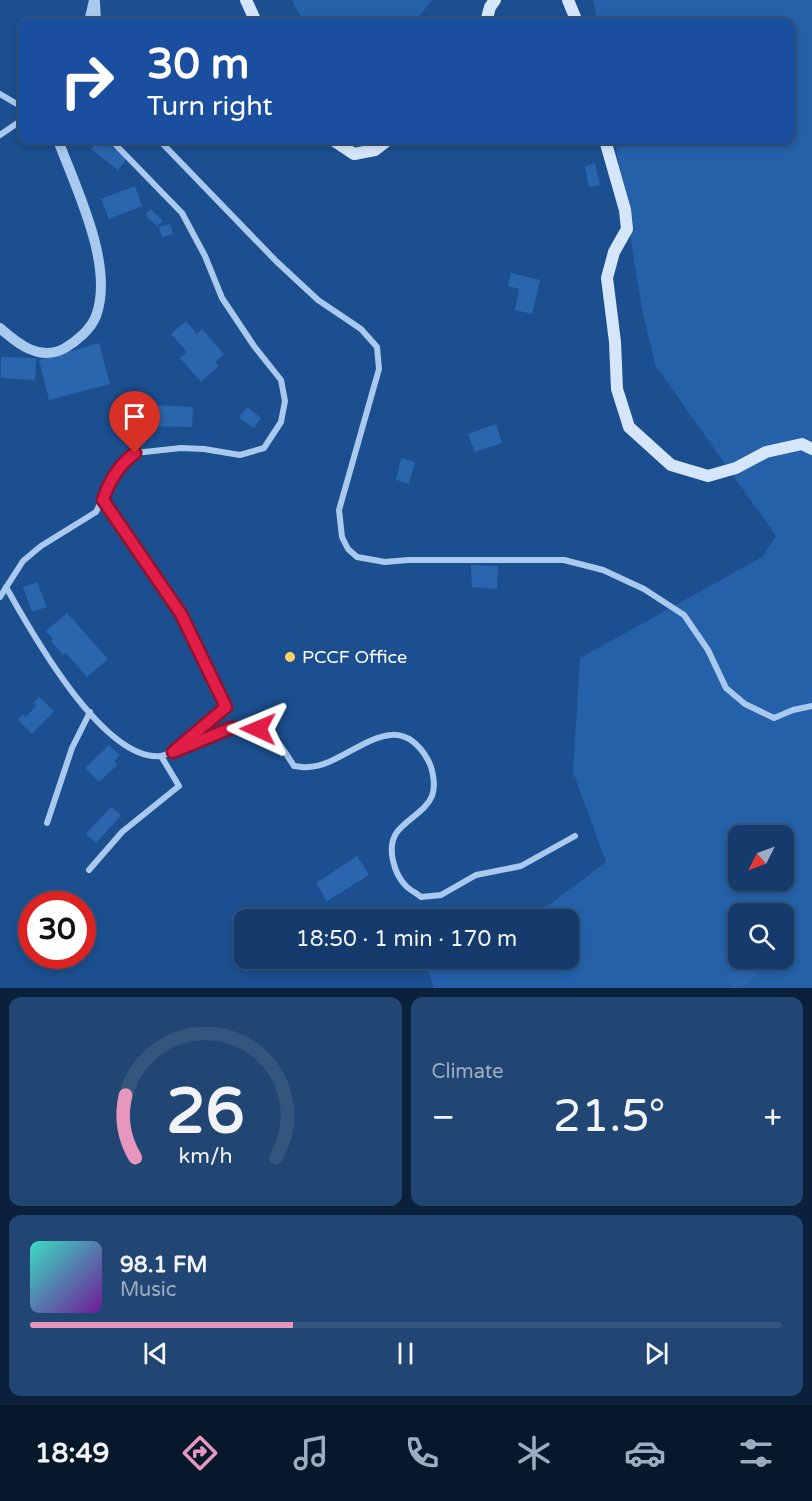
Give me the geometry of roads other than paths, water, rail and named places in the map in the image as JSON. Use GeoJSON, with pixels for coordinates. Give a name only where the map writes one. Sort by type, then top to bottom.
{"type":"FeatureCollection","features":[{"type":"Feature","properties":{"kind":"main road"},"geometry":{"type":"LineString","coordinates":[[246,0],[254,18]]}},
{"type":"Feature","properties":{"kind":"main road"},"geometry":{"type":"LineString","coordinates":[[487,18],[495,0]]}},
{"type":"Feature","properties":{"kind":"main road"},"geometry":{"type":"LineString","coordinates":[[568,0],[575,18]]}},
{"type":"Feature","properties":{"kind":"main road"},"geometry":{"type":"LineString","coordinates":[[339,144],[354,154],[375,150],[383,144]]}},
{"type":"Feature","properties":{"kind":"main road"},"geometry":{"type":"LineString","coordinates":[[606,144],[627,229],[614,252],[607,278],[615,342],[617,389],[629,427],[671,465],[708,476],[736,468],[766,452],[802,444],[812,449]]}},
{"type":"Feature","properties":{"kind":"street"},"geometry":{"type":"LineString","coordinates":[[90,18],[96,0]]}},
{"type":"Feature","properties":{"kind":"street"},"geometry":{"type":"LineString","coordinates":[[96,0],[98,18]]}},
{"type":"Feature","properties":{"kind":"street"},"geometry":{"type":"LineString","coordinates":[[0,94],[18,105]]}},
{"type":"Feature","properties":{"kind":"street"},"geometry":{"type":"LineString","coordinates":[[0,135],[18,123]]}},
{"type":"Feature","properties":{"kind":"street"},"geometry":{"type":"LineString","coordinates":[[0,328],[17,344],[38,353],[62,349],[83,335],[96,316],[101,290],[99,261],[59,144]]}},
{"type":"Feature","properties":{"kind":"street"},"geometry":{"type":"LineString","coordinates":[[0,597],[24,561],[41,546],[96,512],[116,472],[135,453],[204,448],[240,455],[264,448],[281,422],[285,401],[281,380],[254,346],[222,297],[205,256],[182,213],[115,144]]}},
{"type":"Feature","properties":{"kind":"street"},"geometry":{"type":"LineString","coordinates":[[163,144],[284,269],[318,300],[361,329],[377,347],[379,369],[339,510],[342,537],[348,549],[357,557],[385,562],[564,560],[603,570],[644,589],[684,615],[708,650],[726,687],[745,704],[774,718],[812,706]]}},
{"type":"Feature","properties":{"kind":"street"},"geometry":{"type":"LineString","coordinates":[[103,500],[181,614],[226,707],[173,752]]}},
{"type":"Feature","properties":{"kind":"street"},"geometry":{"type":"LineString","coordinates":[[6,587],[52,665],[90,712],[121,742],[141,754],[161,756],[231,728],[258,729],[274,738],[294,765],[309,768],[388,734],[402,737],[418,746],[430,762],[434,784],[432,796],[397,832],[393,841],[392,855],[397,874],[406,886],[421,897],[441,895],[476,875],[521,866],[575,836]]}},
{"type":"Feature","properties":{"kind":"street"},"geometry":{"type":"LineString","coordinates":[[47,823],[72,748],[90,712]]}},
{"type":"Feature","properties":{"kind":"street"},"geometry":{"type":"LineString","coordinates":[[89,870],[122,832],[179,786],[161,756]]}},
{"type":"Feature","properties":{"kind":"place","name":"PCCF Office"},"geometry":{"type":"Point","coordinates":[290,657]}}]}
